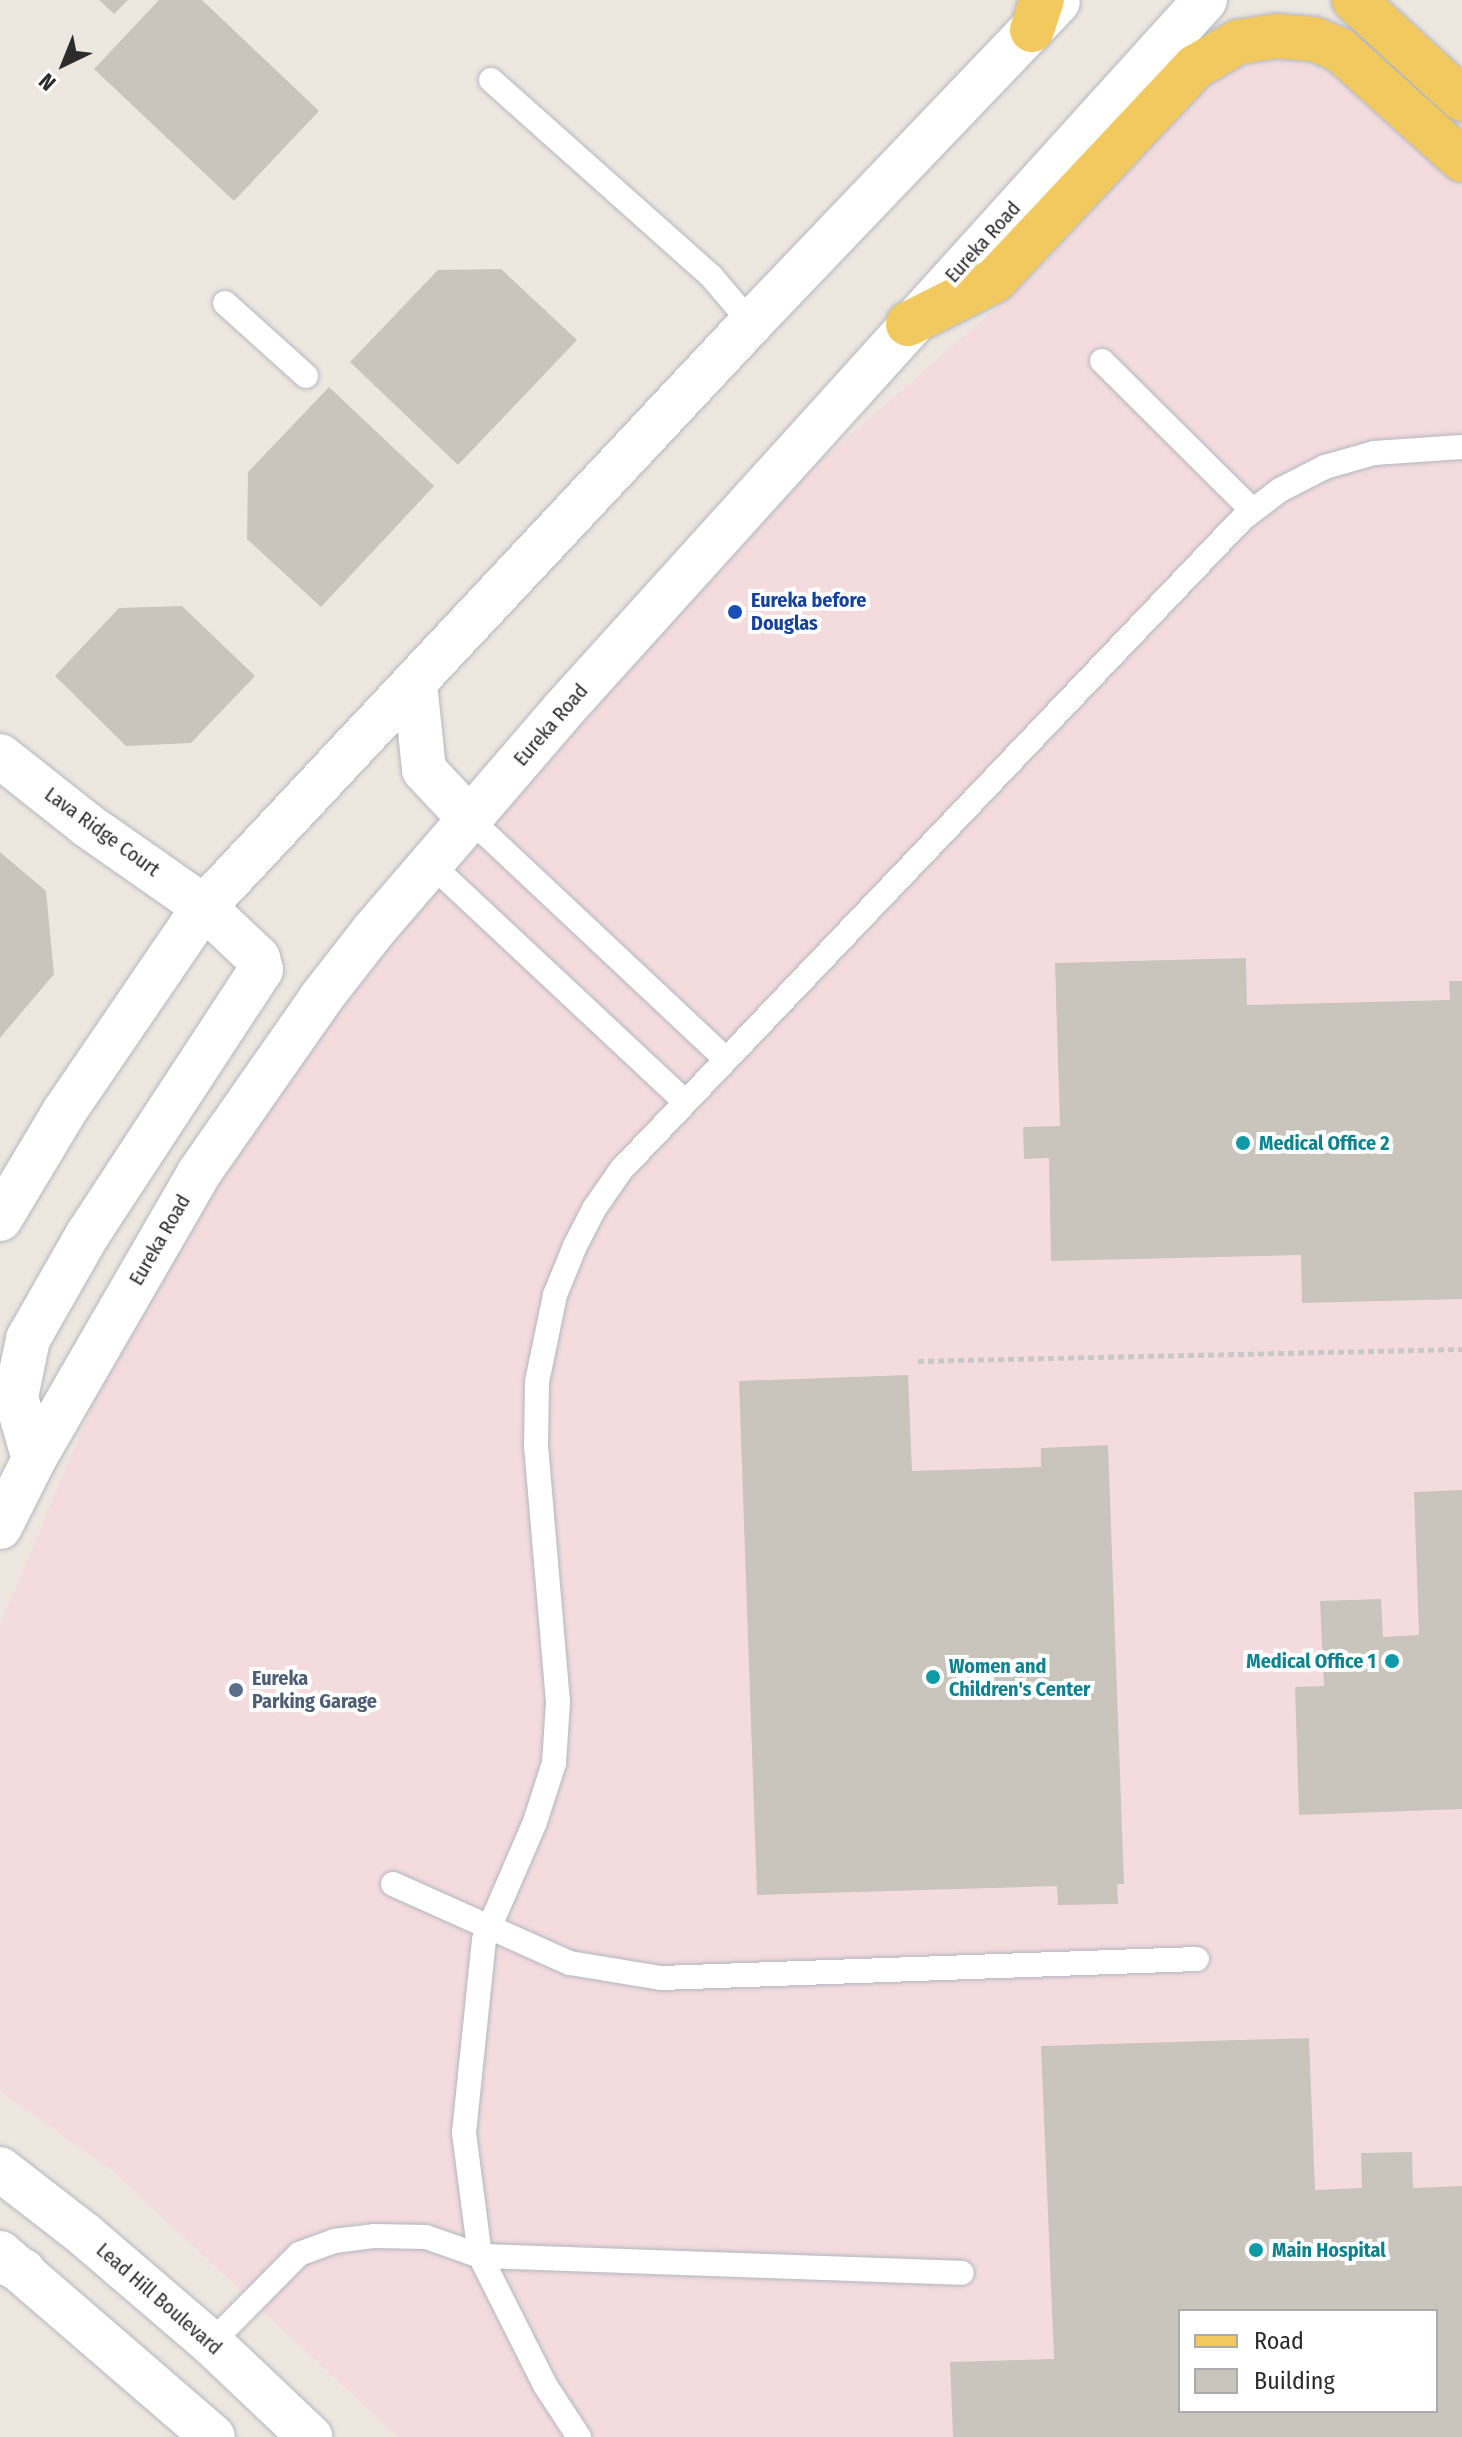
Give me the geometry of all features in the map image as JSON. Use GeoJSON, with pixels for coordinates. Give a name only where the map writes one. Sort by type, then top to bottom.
{"type":"FeatureCollection","features":[{"type":"Feature","properties":{"kind":"main road","name":"Eureka Road"},"geometry":{"type":"LineString","coordinates":[[0,1527],[34,1459],[199,1173],[321,998],[470,819],[908,324],[1205,0]]}},
{"type":"Feature","properties":{"kind":"main road"},"geometry":{"type":"LineString","coordinates":[[1354,0],[1462,99]]}},
{"type":"Feature","properties":{"kind":"main road"},"geometry":{"type":"LineString","coordinates":[[0,1219],[64,1112],[204,907],[1044,10]]}},
{"type":"Feature","properties":{"kind":"main road"},"geometry":{"type":"LineString","coordinates":[[908,324],[995,280],[1195,67],[1238,42],[1277,36],[1314,39],[1340,50],[1462,160]]}},
{"type":"Feature","properties":{"kind":"main road"},"geometry":{"type":"LineString","coordinates":[[415,684],[424,770],[470,819]]}},
{"type":"Feature","properties":{"kind":"main road","name":"Lava Ridge Court"},"geometry":{"type":"LineString","coordinates":[[0,756],[87,825],[204,907],[258,958],[261,970],[88,1234],[28,1339],[16,1397],[34,1459]]}},
{"type":"Feature","properties":{"kind":"main road","name":"Lead Hill Boulevard"},"geometry":{"type":"LineString","coordinates":[[0,2169],[85,2235],[211,2343],[310,2437]]}},
{"type":"Feature","properties":{"kind":"main road"},"geometry":{"type":"LineString","coordinates":[[8,2261],[213,2437]]}},
{"type":"Feature","properties":{"kind":"lane"},"geometry":{"type":"LineString","coordinates":[[491,80],[711,276],[751,323]]}},
{"type":"Feature","properties":{"kind":"lane"},"geometry":{"type":"LineString","coordinates":[[225,303],[306,376]]}},
{"type":"Feature","properties":{"kind":"lane"},"geometry":{"type":"LineString","coordinates":[[1102,361],[1252,510]]}},
{"type":"Feature","properties":{"kind":"lane"},"geometry":{"type":"LineString","coordinates":[[579,2437],[545,2385],[480,2256],[464,2133],[474,2008],[489,1928],[535,1822],[554,1763],[558,1702],[536,1446],[537,1382],[555,1295],[594,1209],[621,1170],[992,777],[1252,510],[1280,490],[1325,467],[1374,453],[1462,447]]}},
{"type":"Feature","properties":{"kind":"lane"},"geometry":{"type":"LineString","coordinates":[[470,819],[726,1059]]}},
{"type":"Feature","properties":{"kind":"lane"},"geometry":{"type":"LineString","coordinates":[[432,865],[685,1102]]}},
{"type":"Feature","properties":{"kind":"lane"},"geometry":{"type":"LineString","coordinates":[[393,1884],[570,1963],[661,1978],[1197,1959]]}},
{"type":"Feature","properties":{"kind":"lane"},"geometry":{"type":"LineString","coordinates":[[211,2343],[265,2284],[299,2254],[334,2241],[374,2236],[426,2237],[480,2256],[962,2273]]}},
{"type":"Feature","properties":{"kind":"path"},"geometry":{"type":"LineString","coordinates":[[918,1361],[1462,1349]]}},
{"type":"Feature","properties":{"kind":"shaded area"},"geometry":{"type":"Polygon","coordinates":[[[1286,56],[1344,77],[1462,188],[1462,2437],[398,2437],[115,2173],[0,2091],[0,1625],[128,1320],[248,1121],[485,823],[790,488],[1035,274],[1201,87],[1229,69],[1286,56]]]}},
{"type":"Feature","properties":{"kind":"building"},"geometry":{"type":"Polygon","coordinates":[[[99,0],[128,0],[114,14],[99,0]]]}},
{"type":"Feature","properties":{"kind":"building"},"geometry":{"type":"Polygon","coordinates":[[[159,0],[202,0],[319,111],[234,201],[94,69],[159,0]]]}},
{"type":"Feature","properties":{"kind":"building"},"geometry":{"type":"Polygon","coordinates":[[[501,269],[577,340],[458,465],[350,362],[438,270],[501,269]]]}},
{"type":"Feature","properties":{"kind":"building"},"geometry":{"type":"Polygon","coordinates":[[[329,387],[434,486],[321,607],[247,539],[248,472],[329,387]]]}},
{"type":"Feature","properties":{"kind":"building"},"geometry":{"type":"Polygon","coordinates":[[[182,606],[255,676],[191,743],[126,746],[55,676],[119,608],[182,606]]]}},
{"type":"Feature","properties":{"kind":"building"},"geometry":{"type":"Polygon","coordinates":[[[0,852],[46,891],[54,974],[0,1038],[0,852]]]}},
{"type":"Feature","properties":{"kind":"building","name":"Medical Office 2"},"geometry":{"type":"Polygon","coordinates":[[[1246,958],[1247,1005],[1450,1000],[1449,981],[1462,981],[1462,1299],[1302,1303],[1301,1255],[1051,1261],[1049,1158],[1024,1159],[1023,1127],[1060,1126],[1055,963],[1246,958]]]}},
{"type":"Feature","properties":{"kind":"building","name":"Women and Children's Center"},"geometry":{"type":"Polygon","coordinates":[[[908,1375],[912,1471],[1041,1467],[1041,1448],[1108,1445],[1124,1884],[1117,1884],[1118,1904],[1058,1905],[1057,1886],[757,1895],[739,1381],[908,1375]]]}},
{"type":"Feature","properties":{"kind":"building","name":"Medical Office 1"},"geometry":{"type":"Polygon","coordinates":[[[1462,1490],[1462,1809],[1299,1815],[1295,1687],[1324,1686],[1320,1601],[1381,1599],[1383,1637],[1419,1635],[1414,1492],[1462,1490]]]}},
{"type":"Feature","properties":{"kind":"building","name":"Main Hospital"},"geometry":{"type":"Polygon","coordinates":[[[1309,2038],[1315,2190],[1362,2188],[1361,2153],[1412,2152],[1413,2188],[1462,2186],[1462,2437],[953,2437],[950,2362],[1054,2359],[1041,2046],[1309,2038]]]}},
{"type":"Feature","properties":{"kind":"place","name":"Eureka before Douglas"},"geometry":{"type":"Point","coordinates":[735,612]}},
{"type":"Feature","properties":{"kind":"place","name":"Medical Office 2"},"geometry":{"type":"Point","coordinates":[1243,1143]}},
{"type":"Feature","properties":{"kind":"place","name":"Medical Office 1"},"geometry":{"type":"Point","coordinates":[1392,1661]}},
{"type":"Feature","properties":{"kind":"place","name":"Women and Children's Center"},"geometry":{"type":"Point","coordinates":[933,1677]}},
{"type":"Feature","properties":{"kind":"place","name":"Eureka Parking Garage"},"geometry":{"type":"Point","coordinates":[236,1690]}},
{"type":"Feature","properties":{"kind":"place","name":"Main Hospital"},"geometry":{"type":"Point","coordinates":[1256,2250]}}]}
